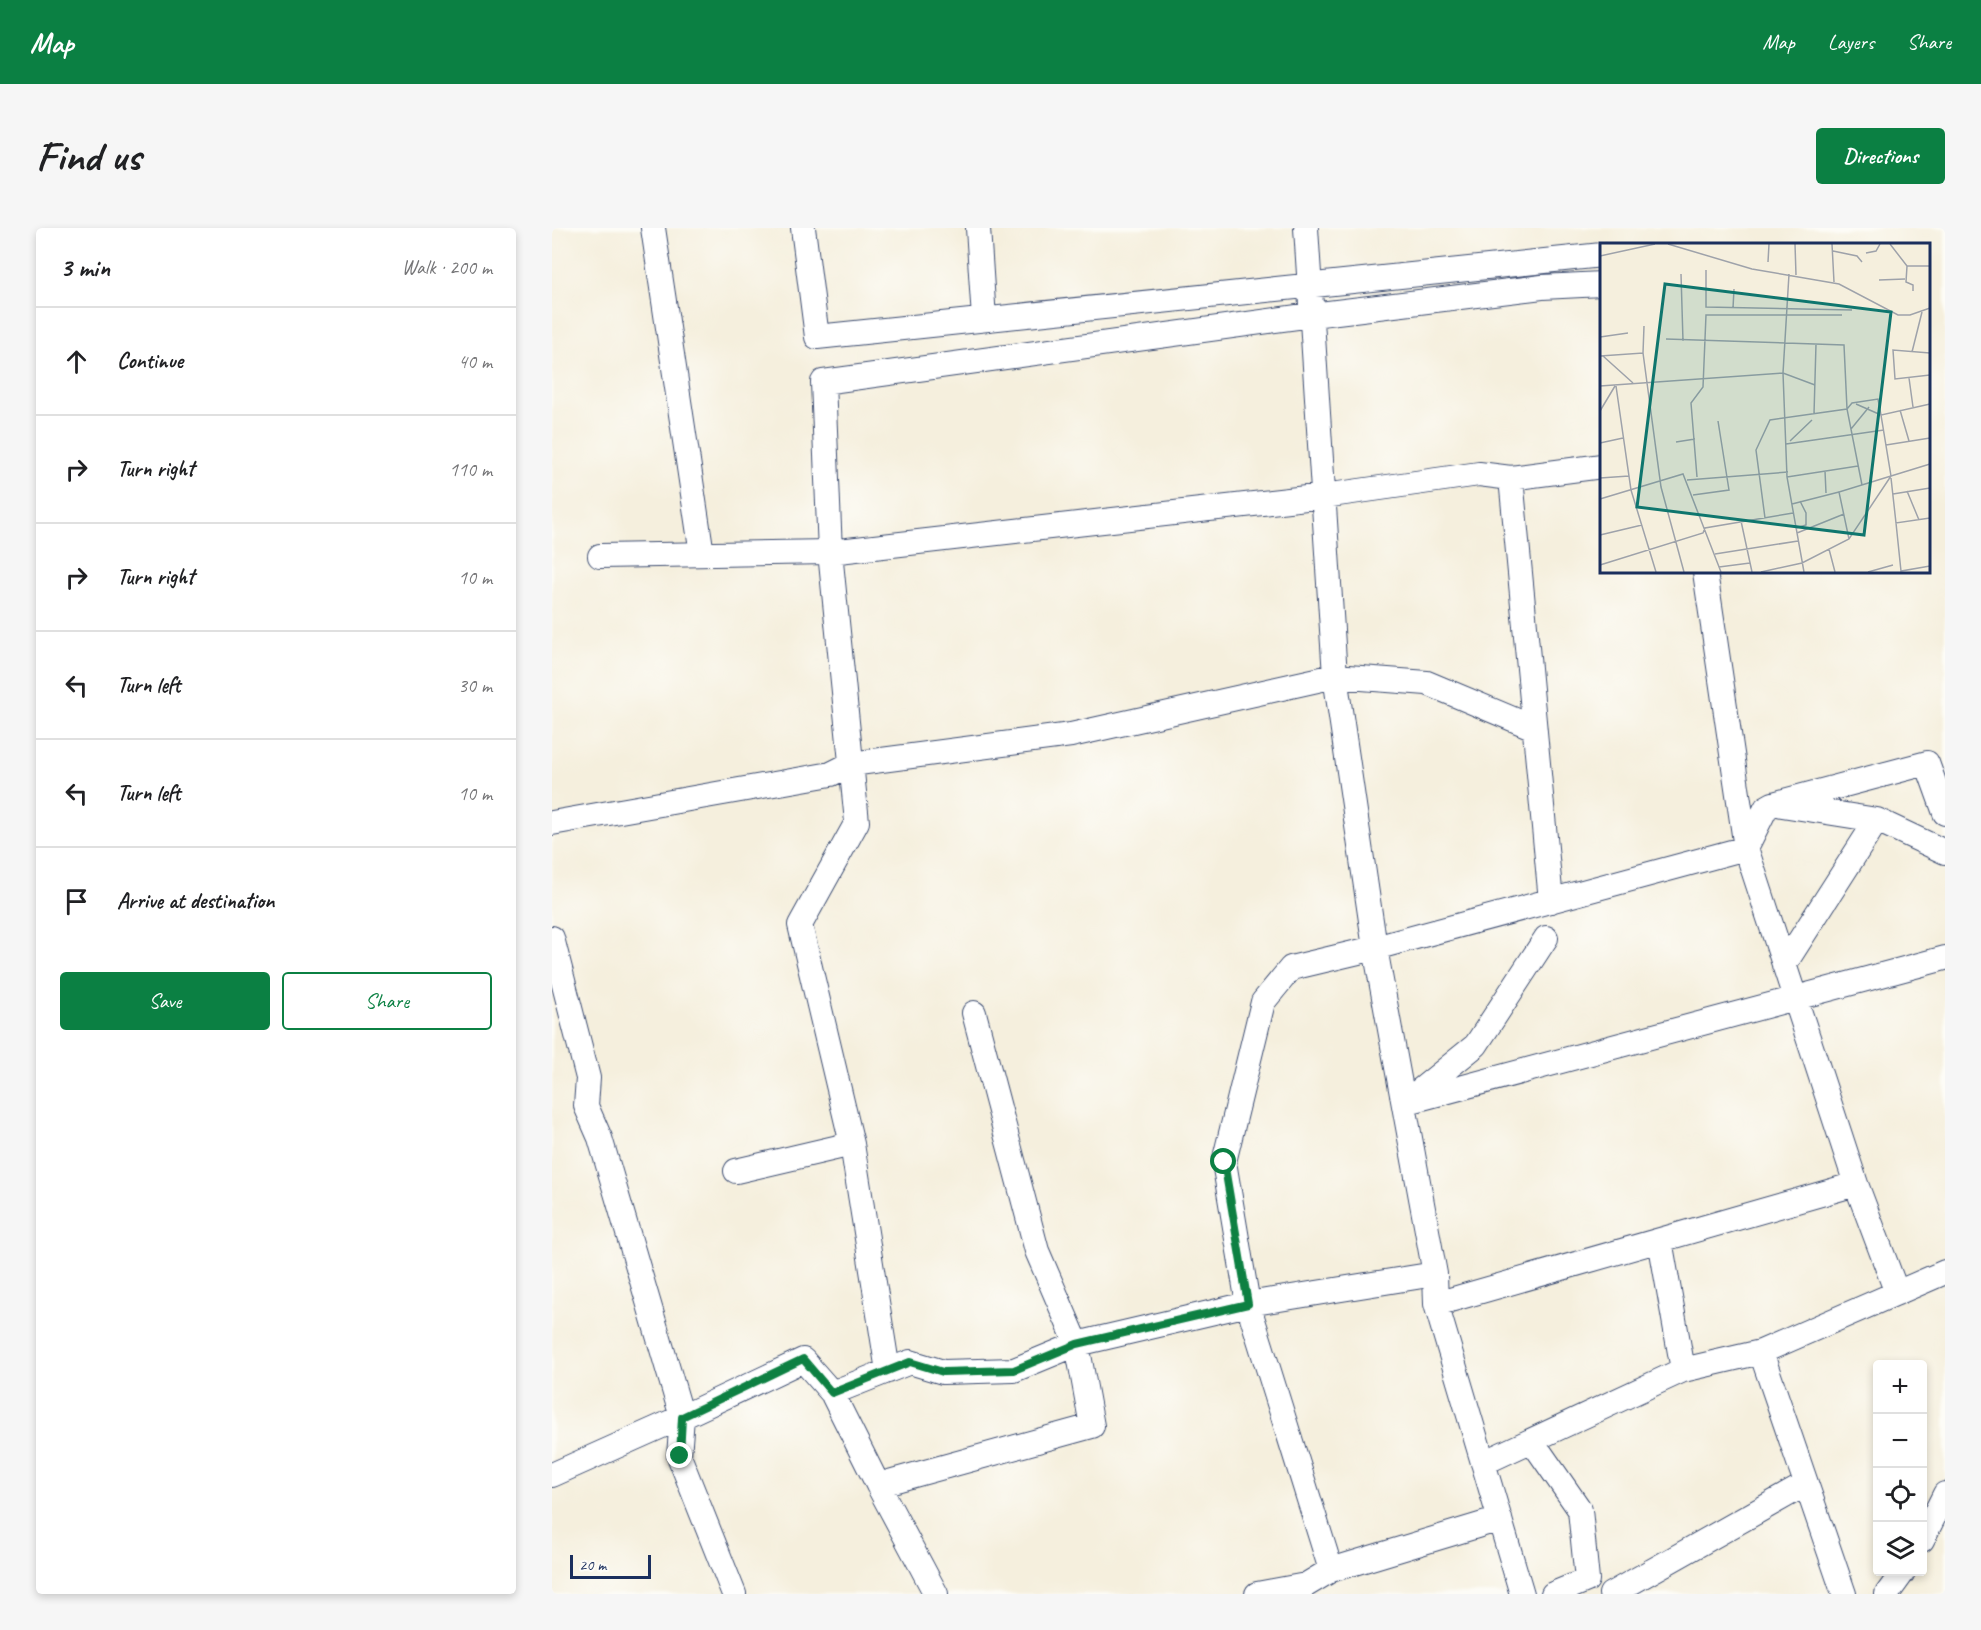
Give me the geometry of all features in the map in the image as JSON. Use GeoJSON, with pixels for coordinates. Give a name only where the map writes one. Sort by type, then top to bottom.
{"type":"FeatureCollection","features":[{"type":"Feature","properties":{"kind":"street"},"geometry":{"type":"LineString","coordinates":[[653,228],[702,554]]}},
{"type":"Feature","properties":{"kind":"street"},"geometry":{"type":"LineString","coordinates":[[803,228],[817,337],[1600,255]]}},
{"type":"Feature","properties":{"kind":"street"},"geometry":{"type":"LineString","coordinates":[[978,228],[984,319]]}},
{"type":"Feature","properties":{"kind":"street"},"geometry":{"type":"LineString","coordinates":[[1306,228],[1335,676],[1375,948],[1435,1274],[1436,1304],[1522,1594]]}},
{"type":"Feature","properties":{"kind":"street"},"geometry":{"type":"LineString","coordinates":[[888,1371],[852,1144],[800,925],[857,822],[830,552],[823,382],[1312,315],[1542,287],[1600,284]]}},
{"type":"Feature","properties":{"kind":"street"},"geometry":{"type":"LineString","coordinates":[[600,556],[830,552],[1323,496],[1479,474],[1510,478],[1600,466]]}},
{"type":"Feature","properties":{"kind":"street"},"geometry":{"type":"LineString","coordinates":[[1510,478],[1551,901]]}},
{"type":"Feature","properties":{"kind":"street"},"geometry":{"type":"LineString","coordinates":[[1706,573],[1746,848],[1856,1184],[1897,1293]]}},
{"type":"Feature","properties":{"kind":"street"},"geometry":{"type":"LineString","coordinates":[[552,823],[831,774],[851,764],[1071,735],[1335,676],[1427,683],[1534,728]]}},
{"type":"Feature","properties":{"kind":"street"},"geometry":{"type":"LineString","coordinates":[[1331,1570],[1248,1304],[1224,1162],[1263,1002],[1291,968],[1375,948],[1746,848],[1766,808],[1773,804],[1927,763],[1945,813]]}},
{"type":"Feature","properties":{"kind":"street"},"geometry":{"type":"LineString","coordinates":[[1773,804],[1877,820],[1945,852]]}},
{"type":"Feature","properties":{"kind":"street"},"geometry":{"type":"LineString","coordinates":[[1784,965],[1877,820]]}},
{"type":"Feature","properties":{"kind":"street"},"geometry":{"type":"LineString","coordinates":[[552,938],[588,1078],[586,1106],[600,1138],[682,1417],[680,1456],[734,1594]]}},
{"type":"Feature","properties":{"kind":"street"},"geometry":{"type":"LineString","coordinates":[[1404,1103],[1476,1045],[1546,939]]}},
{"type":"Feature","properties":{"kind":"street"},"geometry":{"type":"LineString","coordinates":[[1404,1103],[1945,958]]}},
{"type":"Feature","properties":{"kind":"street"},"geometry":{"type":"LineString","coordinates":[[878,1485],[1092,1426],[1077,1344],[1037,1251],[974,1013]]}},
{"type":"Feature","properties":{"kind":"street"},"geometry":{"type":"LineString","coordinates":[[736,1171],[852,1144]]}},
{"type":"Feature","properties":{"kind":"street"},"geometry":{"type":"LineString","coordinates":[[1436,1304],[1856,1184]]}},
{"type":"Feature","properties":{"kind":"street"},"geometry":{"type":"LineString","coordinates":[[1660,1240],[1683,1370]]}},
{"type":"Feature","properties":{"kind":"street"},"geometry":{"type":"LineString","coordinates":[[1483,1463],[1683,1370],[1761,1352],[1945,1272]]}},
{"type":"Feature","properties":{"kind":"street"},"geometry":{"type":"LineString","coordinates":[[832,1393],[910,1362],[943,1372],[1014,1370],[1077,1344],[1248,1304],[1435,1274]]}},
{"type":"Feature","properties":{"kind":"street"},"geometry":{"type":"LineString","coordinates":[[1761,1352],[1844,1594]]}},
{"type":"Feature","properties":{"kind":"street"},"geometry":{"type":"LineString","coordinates":[[552,1475],[682,1417],[803,1359],[832,1393],[936,1594]]}},
{"type":"Feature","properties":{"kind":"street"},"geometry":{"type":"LineString","coordinates":[[1532,1441],[1580,1510],[1587,1580],[1553,1594]]}},
{"type":"Feature","properties":{"kind":"street"},"geometry":{"type":"LineString","coordinates":[[1611,1594],[1806,1484]]}},
{"type":"Feature","properties":{"kind":"street"},"geometry":{"type":"LineString","coordinates":[[1927,1532],[1945,1494]]}},
{"type":"Feature","properties":{"kind":"street"},"geometry":{"type":"LineString","coordinates":[[1257,1594],[1306,1585],[1331,1570],[1500,1519]]}},
{"type":"Feature","properties":{"kind":"street"},"geometry":{"type":"LineString","coordinates":[[1887,1594],[1900,1576]]}},
{"type":"Feature","properties":{"kind":"route"},"geometry":{"type":"LineString","coordinates":[[680,1456],[682,1417],[803,1359],[832,1393],[910,1362],[943,1372],[1014,1370],[1077,1344],[1248,1304],[1224,1162]]}}]}
